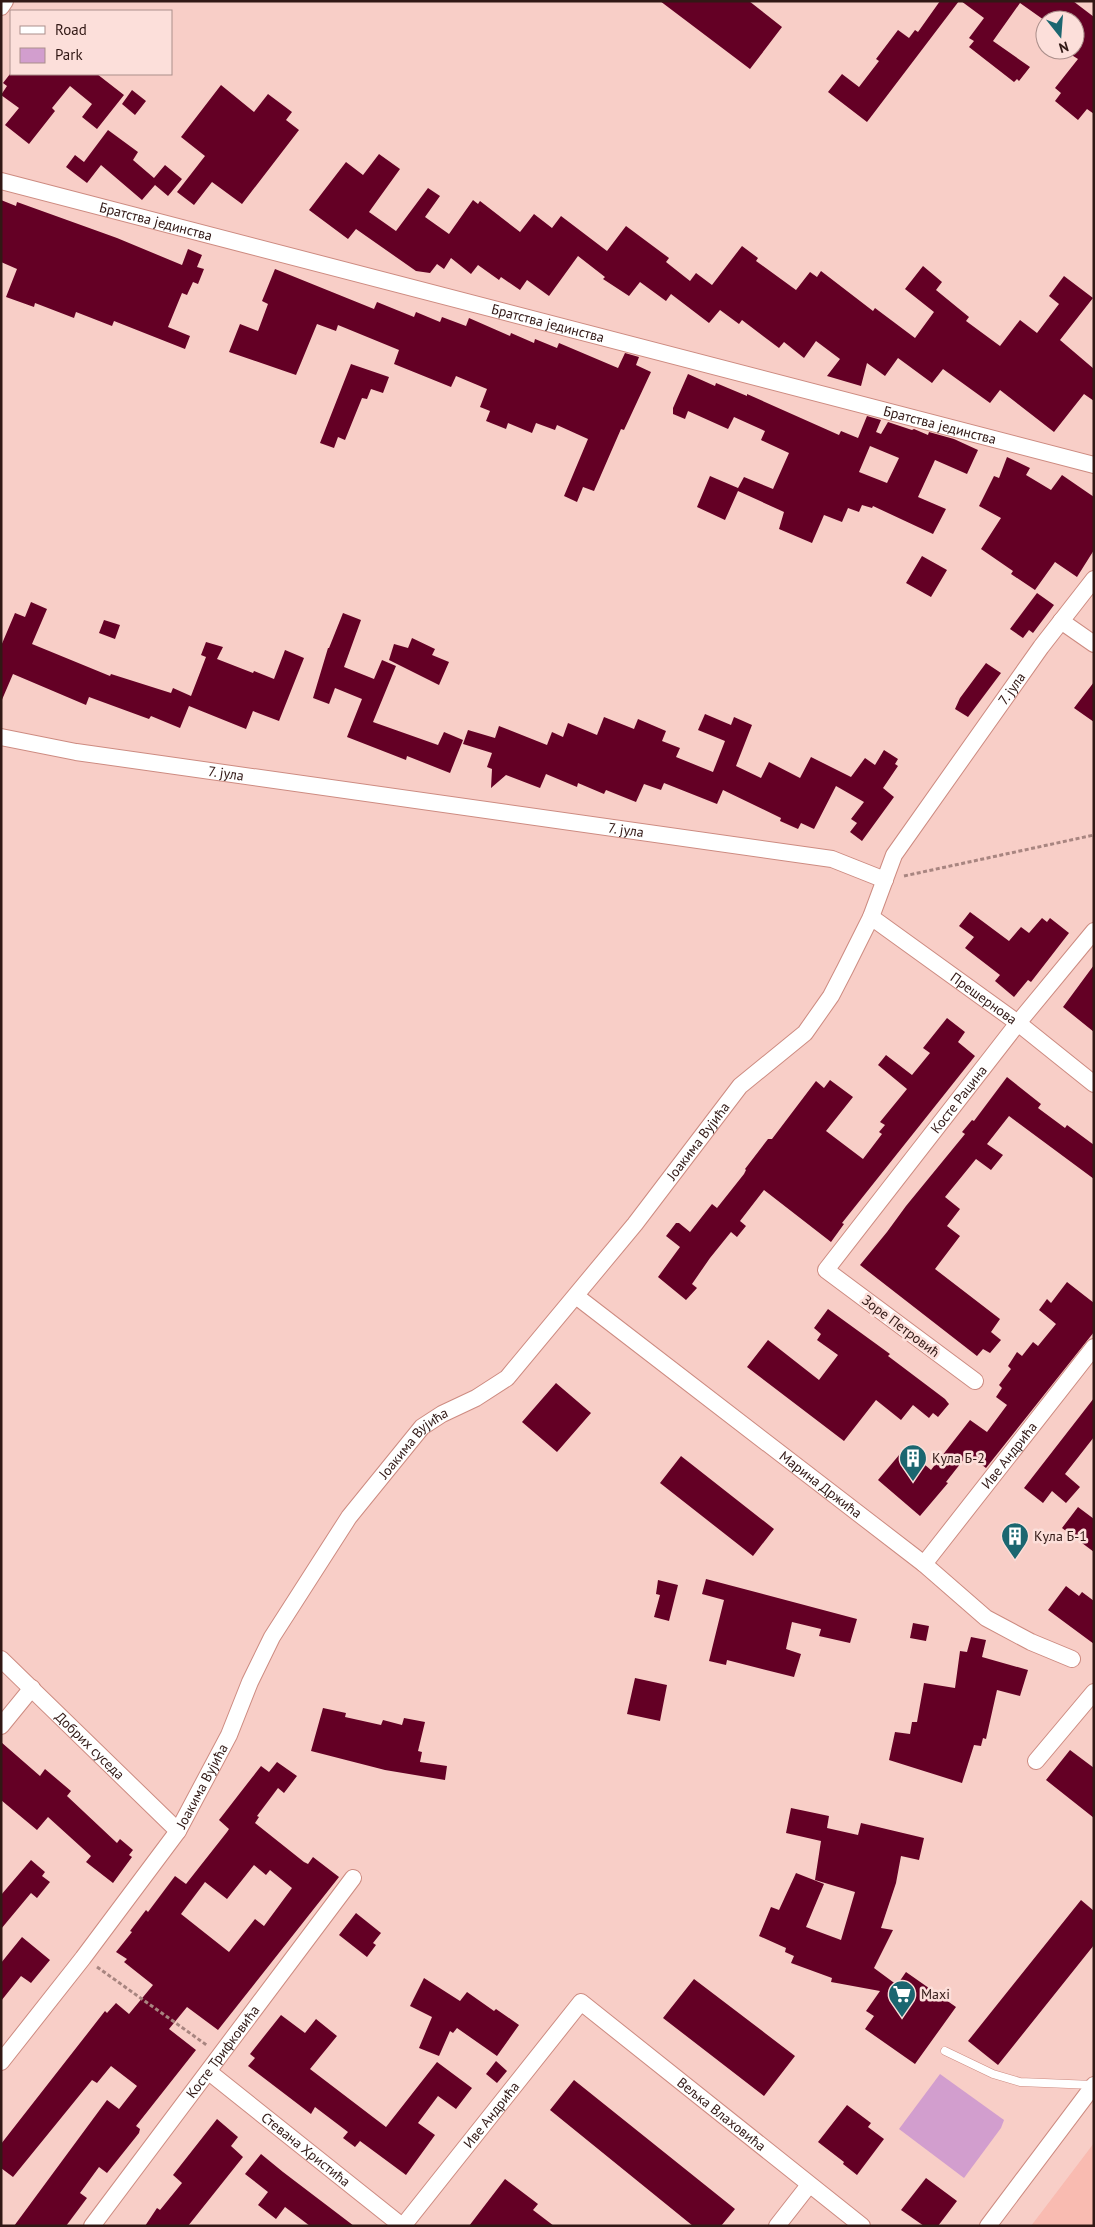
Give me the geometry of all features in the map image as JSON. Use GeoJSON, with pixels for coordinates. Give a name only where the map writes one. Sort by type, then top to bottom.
{"type":"FeatureCollection","features":[{"type":"Feature","properties":{"kind":"street"},"geometry":{"type":"LineString","coordinates":[[1,7],[5,1]]}},
{"type":"Feature","properties":{"kind":"street","name":"Братства јединства"},"geometry":{"type":"LineString","coordinates":[[1,181],[1094,465]]}},
{"type":"Feature","properties":{"kind":"street","name":"7. јула"},"geometry":{"type":"LineString","coordinates":[[1,737],[76,752],[832,859],[885,880],[894,856],[1060,621],[1094,578]]}},
{"type":"Feature","properties":{"kind":"street"},"geometry":{"type":"LineString","coordinates":[[1060,621],[1094,644]]}},
{"type":"Feature","properties":{"kind":"street","name":"Јоакима Вујића"},"geometry":{"type":"LineString","coordinates":[[1,2062],[83,1958],[178,1831],[229,1735],[250,1682],[272,1636],[349,1518],[422,1427],[442,1414],[476,1398],[507,1378],[635,1224],[740,1086],[805,1034],[830,996],[871,917],[885,880]]}},
{"type":"Feature","properties":{"kind":"street","name":"Прешернова"},"geometry":{"type":"LineString","coordinates":[[871,917],[1018,1023],[1094,1084]]}},
{"type":"Feature","properties":{"kind":"street","name":"Косте Рацина"},"geometry":{"type":"LineString","coordinates":[[826,1270],[1018,1023],[1094,931]]}},
{"type":"Feature","properties":{"kind":"street","name":"Зоре Петровић"},"geometry":{"type":"LineString","coordinates":[[826,1270],[975,1381]]}},
{"type":"Feature","properties":{"kind":"street","name":"Марина Држића"},"geometry":{"type":"LineString","coordinates":[[576,1296],[924,1564],[986,1618],[1031,1642],[1072,1659]]}},
{"type":"Feature","properties":{"kind":"street","name":"Иве Андрића"},"geometry":{"type":"LineString","coordinates":[[924,1564],[1094,1347]]}},
{"type":"Feature","properties":{"kind":"street","name":"Добрих суседа"},"geometry":{"type":"LineString","coordinates":[[1,1659],[178,1831]]}},
{"type":"Feature","properties":{"kind":"street"},"geometry":{"type":"LineString","coordinates":[[1,1726],[32,1688]]}},
{"type":"Feature","properties":{"kind":"street"},"geometry":{"type":"LineString","coordinates":[[1036,1760],[1094,1692]]}},
{"type":"Feature","properties":{"kind":"street","name":"Косте Трифковића"},"geometry":{"type":"LineString","coordinates":[[92,2226],[353,1878]]}},
{"type":"Feature","properties":{"kind":"street","name":"Иве Андрића"},"geometry":{"type":"LineString","coordinates":[[402,2226],[581,2002]]}},
{"type":"Feature","properties":{"kind":"street","name":"Вељка Влаховића"},"geometry":{"type":"LineString","coordinates":[[581,2002],[862,2226]]}},
{"type":"Feature","properties":{"kind":"street","name":"Стевана Христића"},"geometry":{"type":"LineString","coordinates":[[209,2072],[402,2226]]}},
{"type":"Feature","properties":{"kind":"street"},"geometry":{"type":"LineString","coordinates":[[988,2226],[1094,2085]]}},
{"type":"Feature","properties":{"kind":"street"},"geometry":{"type":"LineString","coordinates":[[777,2226],[809,2185]]}},
{"type":"Feature","properties":{"kind":"lane"},"geometry":{"type":"LineString","coordinates":[[945,2051],[993,2074],[1020,2082],[1094,2085]]}},
{"type":"Feature","properties":{"kind":"path"},"geometry":{"type":"LineString","coordinates":[[885,880],[1094,835]]}},
{"type":"Feature","properties":{"kind":"path"},"geometry":{"type":"LineString","coordinates":[[83,1958],[220,2055]]}},
{"type":"Feature","properties":{"kind":"shaded area"},"geometry":{"type":"Polygon","coordinates":[[[1094,2143],[1094,2226],[1031,2226],[1094,2143]]]}},
{"type":"Feature","properties":{"kind":"green space"},"geometry":{"type":"Polygon","coordinates":[[[940,2074],[1004,2120],[1001,2128],[964,2178],[899,2129],[940,2074]]]}},
{"type":"Feature","properties":{"kind":"building"},"geometry":{"type":"Polygon","coordinates":[[[660,1],[749,1],[782,27],[750,69],[660,1]]]}},
{"type":"Feature","properties":{"kind":"building"},"geometry":{"type":"Polygon","coordinates":[[[940,1],[959,1],[867,122],[828,92],[842,74],[859,87],[879,61],[876,59],[898,30],[909,38],[915,30],[918,32],[940,1]]]}},
{"type":"Feature","properties":{"kind":"building"},"geometry":{"type":"Polygon","coordinates":[[[961,1],[1073,1],[1085,10],[1035,10],[1035,14],[1020,3],[993,41],[1030,67],[1019,81],[1017,79],[1014,82],[969,47],[974,41],[969,38],[984,18],[961,1]]]}},
{"type":"Feature","properties":{"kind":"building"},"geometry":{"type":"Polygon","coordinates":[[[1085,10],[1094,17],[1094,114],[1087,109],[1078,120],[1055,101],[1061,93],[1055,88],[1077,60],[1085,60],[1085,10]]]}},
{"type":"Feature","properties":{"kind":"building"},"geometry":{"type":"Polygon","coordinates":[[[10,74],[98,75],[124,95],[97,129],[82,117],[92,104],[70,86],[52,108],[55,111],[29,144],[5,125],[19,108],[1,95],[7,86],[3,83],[10,74]]]}},
{"type":"Feature","properties":{"kind":"building"},"geometry":{"type":"Polygon","coordinates":[[[221,85],[254,112],[268,94],[292,112],[286,120],[299,130],[242,204],[212,182],[194,205],[177,192],[205,156],[181,137],[221,85]]]}},
{"type":"Feature","properties":{"kind":"building"},"geometry":{"type":"Polygon","coordinates":[[[132,90],[146,101],[135,115],[122,104],[132,90]]]}},
{"type":"Feature","properties":{"kind":"building"},"geometry":{"type":"Polygon","coordinates":[[[108,130],[138,152],[133,160],[154,178],[165,165],[182,179],[168,196],[155,185],[142,200],[101,165],[87,183],[66,167],[75,155],[84,162],[108,130]]]}},
{"type":"Feature","properties":{"kind":"building"},"geometry":{"type":"Polygon","coordinates":[[[379,154],[400,169],[369,212],[396,231],[428,188],[440,196],[425,217],[449,234],[473,200],[478,204],[480,201],[520,232],[534,214],[552,228],[561,216],[607,251],[626,226],[669,258],[666,262],[690,281],[696,273],[712,285],[742,246],[758,258],[756,261],[796,290],[810,272],[817,277],[821,271],[873,311],[875,308],[915,338],[934,312],[905,289],[923,266],[942,282],[936,290],[969,317],[966,321],[1000,346],[1020,320],[1037,333],[1059,304],[1049,296],[1064,276],[1093,298],[1060,340],[1094,369],[1094,401],[1084,394],[1054,432],[1000,390],[990,403],[943,369],[932,383],[898,358],[885,376],[867,363],[861,386],[827,376],[840,359],[816,341],[804,358],[784,342],[779,348],[742,320],[739,324],[720,310],[709,323],[671,294],[666,301],[640,282],[629,296],[603,279],[605,277],[578,256],[549,296],[527,280],[520,290],[501,277],[499,280],[478,265],[471,274],[451,258],[444,269],[437,264],[430,273],[416,271],[356,229],[348,239],[309,210],[346,162],[363,175],[379,154]]]}},
{"type":"Feature","properties":{"kind":"building"},"geometry":{"type":"Polygon","coordinates":[[[1,200],[16,206],[17,202],[117,238],[182,265],[188,249],[202,255],[197,267],[204,269],[198,284],[193,282],[187,295],[182,293],[168,327],[190,336],[185,349],[114,321],[112,326],[76,312],[74,318],[35,303],[34,307],[6,297],[17,269],[1,262],[1,200]]]}},
{"type":"Feature","properties":{"kind":"building"},"geometry":{"type":"Polygon","coordinates":[[[275,269],[374,309],[377,302],[414,317],[416,312],[440,322],[442,317],[466,326],[469,318],[510,336],[511,333],[534,343],[535,339],[557,348],[559,343],[618,368],[625,353],[639,357],[636,365],[651,372],[624,430],[621,429],[594,491],[583,487],[577,502],[564,496],[588,439],[557,425],[555,430],[536,423],[532,433],[508,423],[506,429],[486,421],[490,411],[480,407],[487,389],[456,376],[451,387],[394,364],[399,350],[338,325],[336,331],[317,324],[296,375],[229,352],[240,324],[258,331],[268,304],[262,301],[275,269]]]}},
{"type":"Feature","properties":{"kind":"building"},"geometry":{"type":"Polygon","coordinates":[[[351,364],[389,377],[383,393],[371,389],[367,399],[362,398],[345,440],[338,437],[334,448],[320,443],[351,364]]]}},
{"type":"Feature","properties":{"kind":"building"},"geometry":{"type":"Polygon","coordinates":[[[688,374],[715,386],[716,383],[747,396],[747,394],[839,435],[841,431],[858,438],[867,416],[881,420],[876,432],[881,434],[888,422],[928,435],[929,432],[954,439],[978,450],[967,474],[935,460],[918,497],[946,509],[933,534],[873,506],[872,508],[862,505],[859,512],[848,508],[842,522],[824,515],[812,543],[779,529],[784,512],[738,491],[725,520],[697,507],[710,476],[738,488],[744,477],[773,489],[789,453],[761,440],[765,431],[734,417],[728,429],[688,411],[685,419],[673,414],[673,408],[688,374]],[[870,446],[859,472],[887,483],[899,458],[870,446]]]}},
{"type":"Feature","properties":{"kind":"building"},"geometry":{"type":"Polygon","coordinates":[[[1007,457],[1030,468],[1026,475],[1051,490],[1062,475],[1094,497],[1094,550],[1077,577],[1055,562],[1035,590],[1011,574],[1013,571],[981,549],[1001,518],[979,506],[994,476],[999,478],[1007,457]]]}},
{"type":"Feature","properties":{"kind":"building"},"geometry":{"type":"Polygon","coordinates":[[[922,556],[947,570],[931,597],[906,583],[922,556]]]}},
{"type":"Feature","properties":{"kind":"building"},"geometry":{"type":"Polygon","coordinates":[[[1037,593],[1054,605],[1033,633],[1029,630],[1023,638],[1010,629],[1037,593]]]}},
{"type":"Feature","properties":{"kind":"building"},"geometry":{"type":"Polygon","coordinates":[[[31,602],[47,609],[32,644],[110,676],[111,674],[171,693],[173,688],[191,696],[206,657],[201,655],[206,642],[223,647],[217,659],[274,679],[285,650],[304,658],[279,721],[253,711],[246,729],[189,706],[180,728],[151,716],[149,719],[89,697],[86,705],[13,674],[1,702],[1,646],[15,613],[25,617],[31,602]]]}},
{"type":"Feature","properties":{"kind":"building"},"geometry":{"type":"Polygon","coordinates":[[[343,613],[361,620],[344,667],[374,679],[382,660],[396,666],[373,722],[438,745],[444,732],[463,740],[450,773],[407,756],[406,760],[347,737],[362,699],[335,688],[329,704],[313,698],[328,648],[343,613]]]}},
{"type":"Feature","properties":{"kind":"building"},"geometry":{"type":"Polygon","coordinates":[[[104,620],[120,625],[115,639],[99,633],[104,620]]]}},
{"type":"Feature","properties":{"kind":"building"},"geometry":{"type":"Polygon","coordinates":[[[412,638],[435,649],[432,655],[449,662],[439,685],[389,660],[394,644],[408,648],[412,638]]]}},
{"type":"Feature","properties":{"kind":"building"},"geometry":{"type":"Polygon","coordinates":[[[986,663],[1001,673],[968,717],[955,709],[960,698],[986,663]]]}},
{"type":"Feature","properties":{"kind":"building"},"geometry":{"type":"Polygon","coordinates":[[[1094,682],[1094,722],[1074,708],[1094,682]]]}},
{"type":"Feature","properties":{"kind":"building"},"geometry":{"type":"Polygon","coordinates":[[[705,714],[731,725],[734,717],[752,725],[736,766],[761,778],[769,762],[800,778],[811,757],[851,777],[865,758],[875,765],[884,750],[898,759],[895,764],[898,766],[883,788],[894,797],[862,841],[850,832],[857,823],[851,819],[864,802],[836,786],[814,829],[801,823],[798,829],[780,821],[781,818],[723,790],[717,804],[664,783],[661,790],[644,784],[636,802],[606,790],[604,794],[578,783],[577,787],[546,774],[540,788],[506,775],[491,788],[492,769],[487,767],[492,753],[463,744],[468,730],[495,738],[499,726],[547,745],[552,732],[563,737],[568,723],[597,735],[604,717],[634,729],[638,719],[666,731],[662,741],[680,748],[676,757],[713,772],[725,741],[698,730],[705,714]]]}},
{"type":"Feature","properties":{"kind":"building"},"geometry":{"type":"Polygon","coordinates":[[[970,912],[1009,941],[1021,927],[1029,933],[1042,918],[1047,922],[1050,918],[1069,933],[1031,982],[1028,980],[1014,997],[995,981],[1000,975],[965,948],[974,937],[959,926],[970,912]]]}},
{"type":"Feature","properties":{"kind":"building"},"geometry":{"type":"Polygon","coordinates":[[[1094,965],[1094,1032],[1063,1007],[1094,965]]]}},
{"type":"Feature","properties":{"kind":"building"},"geometry":{"type":"Polygon","coordinates":[[[947,1018],[965,1032],[958,1042],[975,1056],[842,1223],[844,1224],[831,1242],[764,1190],[740,1221],[746,1226],[737,1237],[731,1232],[692,1284],[697,1288],[686,1300],[658,1277],[680,1247],[666,1236],[676,1223],[679,1223],[690,1232],[712,1204],[717,1208],[744,1174],[745,1169],[768,1139],[772,1139],[816,1081],[824,1088],[830,1080],[853,1097],[826,1131],[863,1159],[882,1134],[879,1132],[885,1125],[880,1122],[907,1089],[878,1065],[886,1055],[912,1075],[930,1053],[923,1048],[947,1018]]]}},
{"type":"Feature","properties":{"kind":"building"},"geometry":{"type":"Polygon","coordinates":[[[1007,1077],[1041,1104],[1038,1108],[1065,1128],[1067,1125],[1094,1145],[1094,1179],[1009,1116],[987,1144],[1003,1155],[991,1170],[976,1159],[945,1197],[960,1209],[947,1226],[960,1236],[935,1269],[1000,1319],[991,1332],[1001,1340],[990,1353],[983,1349],[977,1356],[860,1265],[965,1134],[962,1132],[972,1120],[974,1121],[1007,1077]]]}},
{"type":"Feature","properties":{"kind":"building"},"geometry":{"type":"Polygon","coordinates":[[[1067,1282],[1094,1303],[1094,1332],[986,1468],[968,1454],[946,1482],[948,1483],[920,1516],[878,1480],[905,1448],[931,1470],[970,1420],[987,1432],[1007,1405],[996,1397],[1002,1388],[999,1385],[1011,1369],[1008,1366],[1017,1352],[1022,1356],[1033,1342],[1038,1346],[1056,1324],[1039,1310],[1047,1299],[1051,1303],[1067,1282]]]}},
{"type":"Feature","properties":{"kind":"building"},"geometry":{"type":"Polygon","coordinates":[[[828,1309],[890,1354],[888,1356],[945,1399],[949,1404],[938,1417],[933,1413],[929,1418],[913,1405],[901,1420],[876,1400],[844,1441],[747,1367],[768,1340],[819,1380],[838,1355],[817,1340],[821,1334],[814,1328],[828,1309]]]}},
{"type":"Feature","properties":{"kind":"building"},"geometry":{"type":"Polygon","coordinates":[[[556,1383],[591,1413],[557,1452],[522,1422],[556,1383]]]}},
{"type":"Feature","properties":{"kind":"building"},"geometry":{"type":"Polygon","coordinates":[[[1094,1398],[1094,1437],[1065,1474],[1080,1487],[1066,1503],[1052,1491],[1043,1503],[1024,1488],[1094,1398]]]}},
{"type":"Feature","properties":{"kind":"building"},"geometry":{"type":"Polygon","coordinates":[[[681,1456],[774,1529],[753,1556],[660,1483],[681,1456]]]}},
{"type":"Feature","properties":{"kind":"building"},"geometry":{"type":"Polygon","coordinates":[[[1078,1507],[1094,1519],[1094,1552],[1062,1528],[1078,1507]]]}},
{"type":"Feature","properties":{"kind":"building"},"geometry":{"type":"Polygon","coordinates":[[[706,1579],[857,1619],[850,1643],[819,1636],[821,1629],[792,1622],[786,1649],[801,1654],[794,1677],[727,1660],[726,1665],[709,1661],[724,1600],[702,1594],[706,1579]]]}},
{"type":"Feature","properties":{"kind":"building"},"geometry":{"type":"Polygon","coordinates":[[[658,1580],[678,1585],[669,1621],[654,1617],[660,1595],[656,1594],[658,1580]]]}},
{"type":"Feature","properties":{"kind":"building"},"geometry":{"type":"Polygon","coordinates":[[[1066,1586],[1079,1596],[1082,1592],[1094,1601],[1094,1644],[1048,1610],[1066,1586]]]}},
{"type":"Feature","properties":{"kind":"building"},"geometry":{"type":"Polygon","coordinates":[[[913,1623],[929,1626],[926,1641],[910,1638],[913,1623]]]}},
{"type":"Feature","properties":{"kind":"building"},"geometry":{"type":"Polygon","coordinates":[[[971,1637],[986,1640],[982,1657],[1028,1670],[1020,1696],[997,1690],[986,1739],[983,1738],[981,1746],[974,1745],[962,1783],[889,1760],[895,1732],[910,1734],[912,1722],[917,1722],[924,1683],[955,1688],[960,1651],[967,1652],[971,1637]]]}},
{"type":"Feature","properties":{"kind":"building"},"geometry":{"type":"Polygon","coordinates":[[[635,1678],[667,1685],[660,1721],[627,1714],[635,1678]]]}},
{"type":"Feature","properties":{"kind":"building"},"geometry":{"type":"Polygon","coordinates":[[[323,1708],[346,1713],[345,1717],[381,1725],[383,1720],[402,1725],[404,1718],[425,1722],[418,1751],[422,1752],[420,1762],[447,1766],[445,1780],[385,1770],[311,1751],[323,1708]]]}},
{"type":"Feature","properties":{"kind":"building"},"geometry":{"type":"Polygon","coordinates":[[[1,1742],[40,1776],[45,1769],[71,1791],[67,1796],[117,1843],[120,1839],[133,1850],[129,1855],[132,1857],[113,1883],[86,1862],[91,1856],[48,1817],[37,1830],[1,1800],[1,1742]]]}},
{"type":"Feature","properties":{"kind":"building"},"geometry":{"type":"Polygon","coordinates":[[[1070,1750],[1094,1768],[1094,1818],[1046,1780],[1070,1750]]]}},
{"type":"Feature","properties":{"kind":"building"},"geometry":{"type":"Polygon","coordinates":[[[277,1762],[297,1776],[284,1793],[278,1788],[257,1816],[259,1817],[255,1823],[304,1862],[308,1864],[313,1857],[339,1877],[218,2030],[187,2007],[169,2029],[196,2050],[136,2126],[140,2129],[139,2133],[107,2173],[99,2167],[80,2193],[87,2198],[66,2226],[14,2226],[107,2100],[119,2109],[137,2086],[111,2066],[97,2083],[92,2080],[13,2177],[1,2168],[1,2144],[105,2011],[107,2013],[116,2003],[129,2014],[153,1985],[124,1962],[127,1959],[116,1952],[146,1910],[148,1912],[175,1876],[186,1884],[227,1832],[229,1829],[219,1820],[261,1766],[269,1772],[277,1762]],[[254,1865],[227,1899],[205,1882],[181,1914],[229,1952],[255,1919],[264,1926],[292,1888],[270,1870],[266,1875],[254,1865]]]}},
{"type":"Feature","properties":{"kind":"building"},"geometry":{"type":"Polygon","coordinates":[[[791,1808],[829,1816],[827,1828],[858,1835],[861,1823],[924,1838],[919,1860],[901,1856],[896,1883],[881,1928],[893,1930],[874,1968],[897,1985],[906,1972],[956,2007],[915,2064],[865,2029],[874,2016],[866,2011],[880,1991],[831,1982],[832,1978],[791,1963],[794,1956],[785,1952],[786,1948],[759,1936],[771,1907],[779,1910],[796,1873],[824,1884],[806,1927],[841,1940],[855,1892],[815,1880],[821,1841],[786,1833],[791,1808]]]}},
{"type":"Feature","properties":{"kind":"building"},"geometry":{"type":"Polygon","coordinates":[[[31,1860],[45,1872],[42,1876],[50,1882],[37,1898],[31,1893],[1,1929],[1,1895],[31,1860]]]}},
{"type":"Feature","properties":{"kind":"building"},"geometry":{"type":"Polygon","coordinates":[[[1081,1900],[1094,1911],[1094,1945],[998,2065],[968,2041],[1081,1900]]]}},
{"type":"Feature","properties":{"kind":"building"},"geometry":{"type":"Polygon","coordinates":[[[356,1913],[381,1933],[373,1943],[376,1945],[367,1957],[339,1935],[356,1913]]]}},
{"type":"Feature","properties":{"kind":"building"},"geometry":{"type":"Polygon","coordinates":[[[22,1937],[50,1960],[31,1983],[21,1976],[1,2001],[1,1963],[22,1937]]]}},
{"type":"Feature","properties":{"kind":"building"},"geometry":{"type":"Polygon","coordinates":[[[424,1978],[460,2001],[467,1992],[494,2011],[496,2009],[519,2025],[497,2056],[457,2028],[453,2033],[450,2031],[439,2056],[419,2048],[432,2017],[410,2006],[424,1978]]]}},
{"type":"Feature","properties":{"kind":"building"},"geometry":{"type":"Polygon","coordinates":[[[694,1979],[795,2056],[764,2096],[663,2018],[694,1979]]]}},
{"type":"Feature","properties":{"kind":"building"},"geometry":{"type":"Polygon","coordinates":[[[281,2015],[305,2033],[316,2019],[337,2036],[310,2069],[386,2127],[437,2062],[472,2088],[456,2109],[438,2096],[418,2123],[435,2135],[406,2175],[360,2141],[355,2147],[343,2138],[348,2132],[315,2107],[311,2114],[248,2066],[255,2058],[250,2054],[281,2015]]]}},
{"type":"Feature","properties":{"kind":"building"},"geometry":{"type":"Polygon","coordinates":[[[496,2061],[507,2071],[497,2083],[486,2074],[496,2061]]]}},
{"type":"Feature","properties":{"kind":"building"},"geometry":{"type":"Polygon","coordinates":[[[574,2080],[735,2209],[721,2226],[693,2226],[550,2110],[574,2080]]]}},
{"type":"Feature","properties":{"kind":"building"},"geometry":{"type":"Polygon","coordinates":[[[847,2105],[871,2123],[868,2127],[884,2139],[857,2175],[843,2164],[844,2162],[818,2142],[847,2105]]]}},
{"type":"Feature","properties":{"kind":"building"},"geometry":{"type":"Polygon","coordinates":[[[217,2119],[238,2137],[231,2146],[243,2157],[188,2226],[145,2226],[157,2208],[160,2210],[182,2183],[173,2175],[217,2119]]]}},
{"type":"Feature","properties":{"kind":"building"},"geometry":{"type":"Polygon","coordinates":[[[261,2154],[354,2226],[310,2226],[285,2207],[276,2219],[258,2205],[268,2192],[245,2174],[261,2154]]]}},
{"type":"Feature","properties":{"kind":"building"},"geometry":{"type":"Polygon","coordinates":[[[926,2178],[957,2201],[938,2226],[924,2226],[901,2210],[926,2178]]]}},
{"type":"Feature","properties":{"kind":"building"},"geometry":{"type":"Polygon","coordinates":[[[505,2179],[538,2204],[533,2210],[554,2226],[469,2226],[505,2179]]]}},
{"type":"Feature","properties":{"kind":"place","name":"Кула Б-2"},"geometry":{"type":"Point","coordinates":[913,1482]}},
{"type":"Feature","properties":{"kind":"place","name":"Кула Б-1"},"geometry":{"type":"Point","coordinates":[1015,1560]}},
{"type":"Feature","properties":{"kind":"place","name":"Maxi"},"geometry":{"type":"Point","coordinates":[902,2018]}}]}
